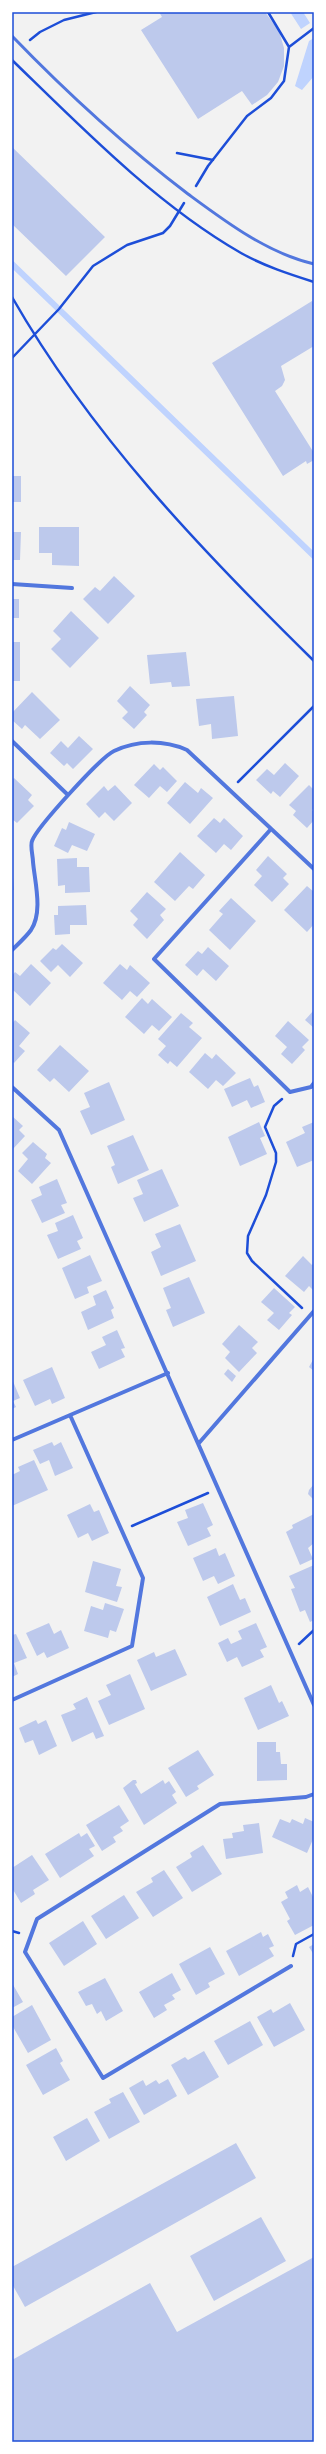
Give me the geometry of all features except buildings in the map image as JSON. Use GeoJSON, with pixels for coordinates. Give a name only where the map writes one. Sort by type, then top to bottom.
{"type":"FeatureCollection","features":[{"type":"Feature","properties":{"kind":"street"},"geometry":{"type":"LineString","coordinates":[[12,584],[72,588]]}},
{"type":"Feature","properties":{"kind":"street"},"geometry":{"type":"LineString","coordinates":[[12,741],[68,796]]}},
{"type":"Feature","properties":{"kind":"street"},"geometry":{"type":"LineString","coordinates":[[12,950],[31,930],[38,915],[32,842],[41,827],[68,796],[112,752],[129,746],[158,742],[172,744],[187,750],[231,789],[314,869]]}},
{"type":"Feature","properties":{"kind":"street"},"geometry":{"type":"LineString","coordinates":[[271,829],[154,959],[290,1092],[311,1087],[314,1083]]}},
{"type":"Feature","properties":{"kind":"street"},"geometry":{"type":"LineString","coordinates":[[12,1087],[59,1130],[220,1488],[292,1651],[314,1705]]}},
{"type":"Feature","properties":{"kind":"street"},"geometry":{"type":"LineString","coordinates":[[199,1442],[314,1311]]}},
{"type":"Feature","properties":{"kind":"street"},"geometry":{"type":"LineString","coordinates":[[12,1440],[168,1373]]}},
{"type":"Feature","properties":{"kind":"street"},"geometry":{"type":"LineString","coordinates":[[12,1700],[132,1646],[143,1578],[70,1415]]}},
{"type":"Feature","properties":{"kind":"street"},"geometry":{"type":"LineString","coordinates":[[291,1966],[102,2078],[25,1952],[37,1919],[220,1804],[314,1794]]}},
{"type":"Feature","properties":{"kind":"lane"},"geometry":{"type":"LineString","coordinates":[[12,36],[78,102],[142,158],[190,195],[253,238],[280,252],[314,264]]}},
{"type":"Feature","properties":{"kind":"path"},"geometry":{"type":"LineString","coordinates":[[22,47],[40,32],[64,20],[96,12]]}},
{"type":"Feature","properties":{"kind":"path"},"geometry":{"type":"LineString","coordinates":[[12,358],[35,336],[93,266],[126,245],[163,233],[170,226],[214,160],[247,116],[271,98],[284,81],[289,47],[268,12]]}},
{"type":"Feature","properties":{"kind":"path"},"geometry":{"type":"LineString","coordinates":[[289,47],[314,28]]}},
{"type":"Feature","properties":{"kind":"path"},"geometry":{"type":"LineString","coordinates":[[177,153],[214,160]]}},
{"type":"Feature","properties":{"kind":"path"},"geometry":{"type":"LineString","coordinates":[[12,296],[35,336],[90,415],[164,506],[235,584],[314,661]]}},
{"type":"Feature","properties":{"kind":"path"},"geometry":{"type":"LineString","coordinates":[[231,789],[314,706]]}},
{"type":"Feature","properties":{"kind":"path"},"geometry":{"type":"LineString","coordinates":[[290,1092],[274,1106],[266,1127],[276,1153],[276,1162],[246,1244],[252,1261],[310,1315]]}},
{"type":"Feature","properties":{"kind":"path"},"geometry":{"type":"LineString","coordinates":[[122,1530],[220,1488]]}},
{"type":"Feature","properties":{"kind":"path"},"geometry":{"type":"LineString","coordinates":[[292,1651],[314,1630]]}},
{"type":"Feature","properties":{"kind":"path"},"geometry":{"type":"LineString","coordinates":[[291,1966],[296,1944],[314,1934]]}},
{"type":"Feature","properties":{"kind":"water"},"geometry":{"type":"Polygon","coordinates":[[[290,12],[303,12],[310,23],[301,29],[290,12]]]}},
{"type":"Feature","properties":{"kind":"water"},"geometry":{"type":"Polygon","coordinates":[[[314,38],[314,76],[302,90],[295,86],[309,41],[314,38]]]}},
{"type":"Feature","properties":{"kind":"waterway"},"geometry":{"type":"LineString","coordinates":[[12,264],[314,556]]}}]}
